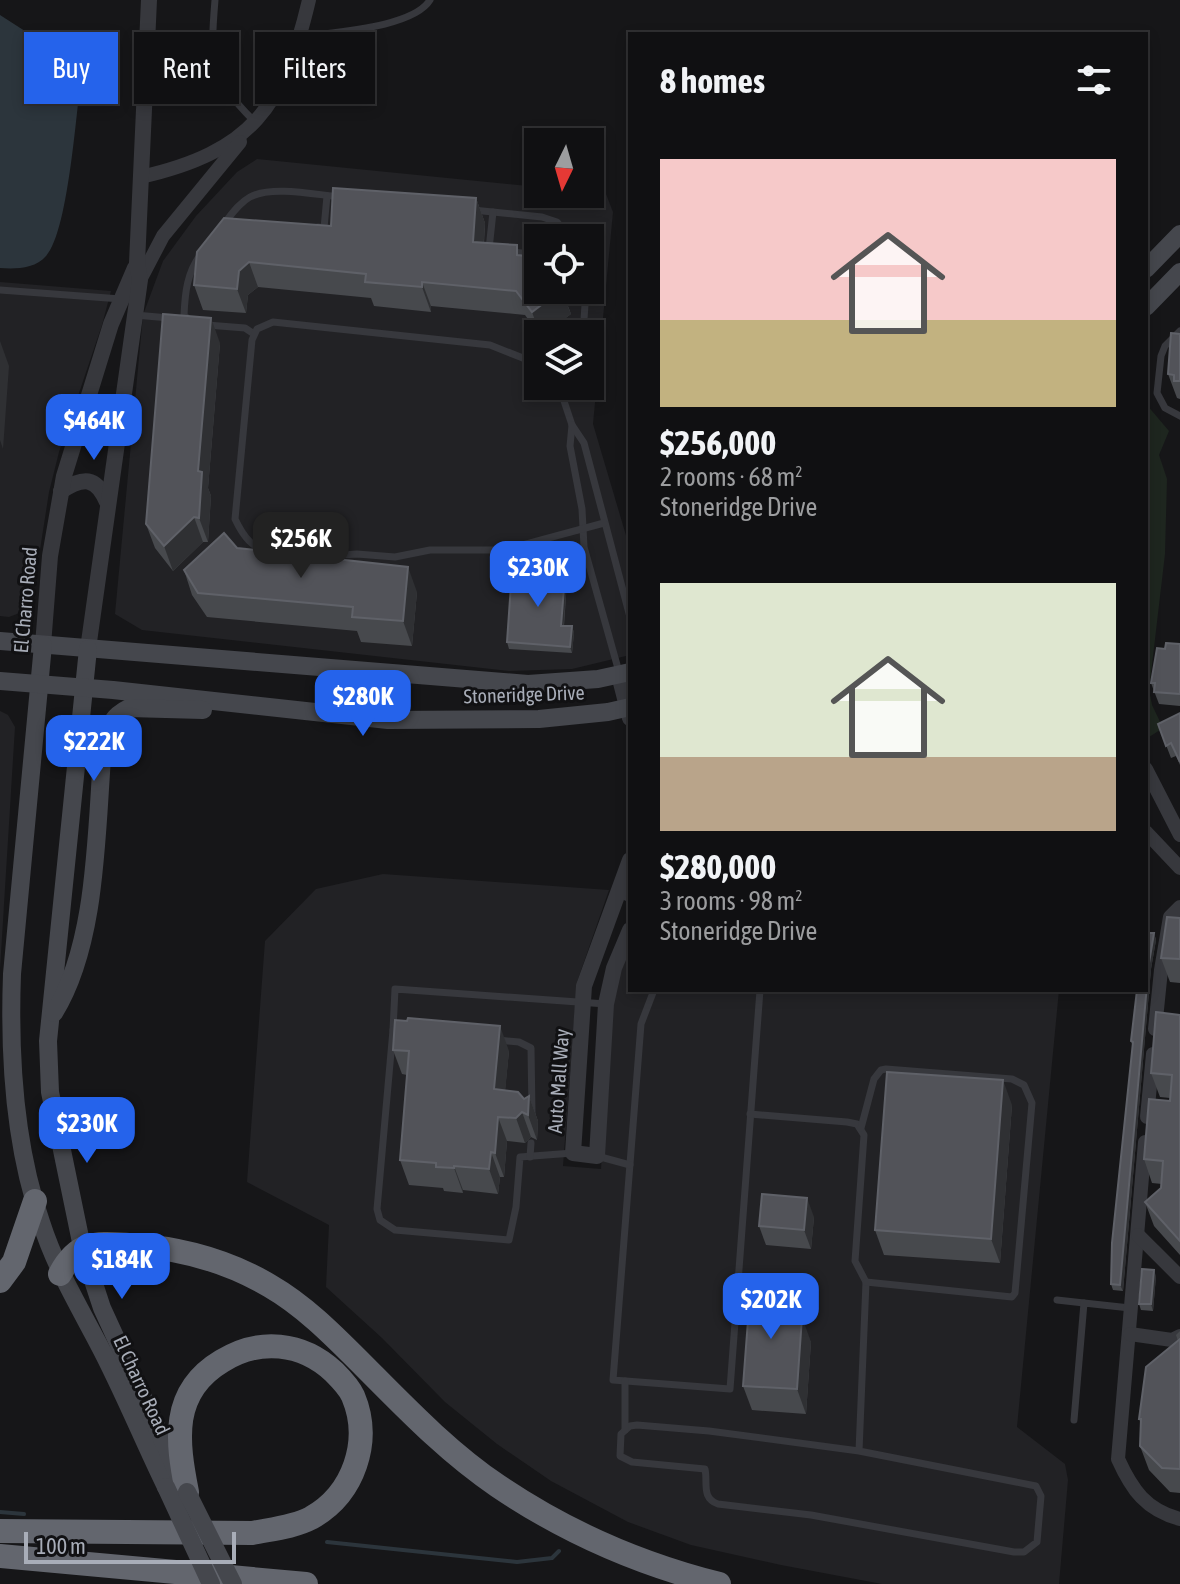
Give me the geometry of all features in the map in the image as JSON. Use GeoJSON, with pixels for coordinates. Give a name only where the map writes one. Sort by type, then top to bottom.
{"type":"FeatureCollection","features":[{"type":"Feature","properties":{"kind":"highway"},"geometry":{"type":"LineString","coordinates":[[0,1281],[14,1262],[35,1201]]}},
{"type":"Feature","properties":{"kind":"highway"},"geometry":{"type":"LineString","coordinates":[[60,1274],[68,1259],[82,1247],[113,1244],[149,1246],[195,1255],[234,1268],[272,1287],[311,1316],[455,1454],[505,1491],[583,1536],[633,1558],[719,1584]]}},
{"type":"Feature","properties":{"kind":"highway"},"geometry":{"type":"LineString","coordinates":[[0,1531],[252,1533],[286,1527],[311,1518],[331,1504],[359,1462],[361,1437],[352,1394],[321,1361],[293,1347],[262,1345],[237,1351],[209,1369],[183,1410],[176,1490]]}},
{"type":"Feature","properties":{"kind":"highway"},"geometry":{"type":"LineString","coordinates":[[0,1556],[306,1584]]}},
{"type":"Feature","properties":{"kind":"highway"},"geometry":{"type":"LineString","coordinates":[[117,1566],[140,1584]]}},
{"type":"Feature","properties":{"kind":"main road"},"geometry":{"type":"LineString","coordinates":[[1148,267],[1180,234]]}},
{"type":"Feature","properties":{"kind":"main road"},"geometry":{"type":"LineString","coordinates":[[1148,305],[1180,272]]}},
{"type":"Feature","properties":{"kind":"main road","name":"Stoneridge Drive"},"geometry":{"type":"LineString","coordinates":[[0,641],[528,684],[625,674]]}},
{"type":"Feature","properties":{"kind":"main road","name":"El Charro Road"},"geometry":{"type":"LineString","coordinates":[[43,645],[11,1017],[17,1122],[35,1201],[60,1274],[176,1490]]}},
{"type":"Feature","properties":{"kind":"main road","name":"El Charro Road"},"geometry":{"type":"LineString","coordinates":[[88,649],[48,1041],[50,1092],[82,1247],[102,1308],[211,1584]]}},
{"type":"Feature","properties":{"kind":"main road","name":"Stoneridge Drive"},"geometry":{"type":"LineString","coordinates":[[0,681],[84,687],[388,720],[539,719],[628,711]]}},
{"type":"Feature","properties":{"kind":"main road"},"geometry":{"type":"LineString","coordinates":[[50,1019],[68,991],[88,917],[103,745],[108,726],[118,713],[129,708],[188,711],[248,706]]}},
{"type":"Feature","properties":{"kind":"main road"},"geometry":{"type":"LineString","coordinates":[[176,1490],[233,1584]]}},
{"type":"Feature","properties":{"kind":"street","name":"El Charro Road"},"geometry":{"type":"LineString","coordinates":[[88,649],[140,280],[137,263],[149,0]]}},
{"type":"Feature","properties":{"kind":"street"},"geometry":{"type":"LineString","coordinates":[[301,32],[309,0]]}},
{"type":"Feature","properties":{"kind":"street"},"geometry":{"type":"LineString","coordinates":[[140,280],[163,236],[270,104]]}},
{"type":"Feature","properties":{"kind":"street"},"geometry":{"type":"LineString","coordinates":[[141,177],[203,158],[234,141],[256,123]]}},
{"type":"Feature","properties":{"kind":"street","name":"El Charro Road"},"geometry":{"type":"LineString","coordinates":[[43,645],[50,556],[61,491],[111,324],[137,263]]}},
{"type":"Feature","properties":{"kind":"street"},"geometry":{"type":"LineString","coordinates":[[61,491],[77,480],[92,482],[101,489],[107,502]]}},
{"type":"Feature","properties":{"kind":"street"},"geometry":{"type":"LineString","coordinates":[[625,674],[628,702]]}},
{"type":"Feature","properties":{"kind":"street"},"geometry":{"type":"LineString","coordinates":[[1150,787],[1180,835]]}},
{"type":"Feature","properties":{"kind":"street"},"geometry":{"type":"LineString","coordinates":[[1148,834],[1180,868]]}},
{"type":"Feature","properties":{"kind":"street","name":"Auto Mall Way"},"geometry":{"type":"LineString","coordinates":[[597,1156],[573,1153],[583,1003],[587,973],[624,896],[628,872]]}},
{"type":"Feature","properties":{"kind":"street"},"geometry":{"type":"LineString","coordinates":[[1180,907],[1170,917],[1161,970],[1118,1459],[1130,1484],[1159,1513],[1180,1519]]}},
{"type":"Feature","properties":{"kind":"street"},"geometry":{"type":"LineString","coordinates":[[597,1156],[606,1004],[614,968],[628,935]]}},
{"type":"Feature","properties":{"kind":"street"},"geometry":{"type":"LineString","coordinates":[[1138,1235],[1180,1277]]}},
{"type":"Feature","properties":{"kind":"street"},"geometry":{"type":"LineString","coordinates":[[1130,1334],[1172,1340],[1180,1336]]}},
{"type":"Feature","properties":{"kind":"lane"},"geometry":{"type":"LineString","coordinates":[[215,0],[211,50],[218,74],[234,101],[256,123]]}},
{"type":"Feature","properties":{"kind":"lane"},"geometry":{"type":"LineString","coordinates":[[334,32],[402,20],[426,7],[430,0]]}},
{"type":"Feature","properties":{"kind":"lane"},"geometry":{"type":"LineString","coordinates":[[219,231],[251,196],[272,191],[357,199]]}},
{"type":"Feature","properties":{"kind":"lane"},"geometry":{"type":"LineString","coordinates":[[308,226],[324,228],[327,196]]}},
{"type":"Feature","properties":{"kind":"lane"},"geometry":{"type":"LineString","coordinates":[[462,209],[542,217],[559,224]]}},
{"type":"Feature","properties":{"kind":"lane"},"geometry":{"type":"LineString","coordinates":[[493,212],[489,250],[524,254]]}},
{"type":"Feature","properties":{"kind":"lane"},"geometry":{"type":"LineString","coordinates":[[228,219],[244,220]]}},
{"type":"Feature","properties":{"kind":"lane"},"geometry":{"type":"LineString","coordinates":[[187,320],[184,315],[185,296],[191,266],[210,243]]}},
{"type":"Feature","properties":{"kind":"lane"},"geometry":{"type":"LineString","coordinates":[[0,290],[123,299]]}},
{"type":"Feature","properties":{"kind":"lane"},"geometry":{"type":"LineString","coordinates":[[135,315],[245,328],[254,334]]}},
{"type":"Feature","properties":{"kind":"lane"},"geometry":{"type":"LineString","coordinates":[[286,555],[256,548],[244,536],[235,519],[254,334],[257,329],[273,322],[490,345],[524,358]]}},
{"type":"Feature","properties":{"kind":"lane"},"geometry":{"type":"LineString","coordinates":[[1180,331],[1165,346],[1161,356],[1157,393],[1165,408],[1180,416]]}},
{"type":"Feature","properties":{"kind":"lane"},"geometry":{"type":"LineString","coordinates":[[565,400],[572,425],[584,443],[628,610]]}},
{"type":"Feature","properties":{"kind":"lane"},"geometry":{"type":"LineString","coordinates":[[572,425],[570,446],[584,547],[625,674]]}},
{"type":"Feature","properties":{"kind":"lane"},"geometry":{"type":"LineString","coordinates":[[299,556],[357,554],[395,557],[430,550],[504,550],[604,523]]}},
{"type":"Feature","properties":{"kind":"lane"},"geometry":{"type":"LineString","coordinates":[[573,1153],[520,1157],[516,1207],[509,1240],[395,1230],[380,1220],[377,1209],[395,989],[606,1004]]}},
{"type":"Feature","properties":{"kind":"lane"},"geometry":{"type":"LineString","coordinates":[[653,992],[641,1024],[613,1380],[730,1389],[760,992]]}},
{"type":"Feature","properties":{"kind":"lane"},"geometry":{"type":"LineString","coordinates":[[393,1030],[409,1031]]}},
{"type":"Feature","properties":{"kind":"lane"},"geometry":{"type":"LineString","coordinates":[[488,1039],[519,1042],[531,1048],[533,1117]]}},
{"type":"Feature","properties":{"kind":"lane"},"geometry":{"type":"LineString","coordinates":[[859,1451],[866,1282],[855,1261],[864,1145],[861,1128],[874,1079],[881,1070],[886,1069],[1012,1079],[1024,1085],[1032,1103],[1015,1293],[1012,1297],[866,1282]]}},
{"type":"Feature","properties":{"kind":"lane"},"geometry":{"type":"LineString","coordinates":[[750,1114],[847,1122],[861,1128]]}},
{"type":"Feature","properties":{"kind":"lane"},"geometry":{"type":"LineString","coordinates":[[530,1157],[531,1143]]}},
{"type":"Feature","properties":{"kind":"lane"},"geometry":{"type":"LineString","coordinates":[[597,1156],[630,1165]]}},
{"type":"Feature","properties":{"kind":"lane"},"geometry":{"type":"LineString","coordinates":[[1057,1300],[1132,1308]]}},
{"type":"Feature","properties":{"kind":"lane"},"geometry":{"type":"LineString","coordinates":[[1074,1420],[1084,1303]]}},
{"type":"Feature","properties":{"kind":"lane"},"geometry":{"type":"LineString","coordinates":[[625,1381],[625,1430]]}},
{"type":"Feature","properties":{"kind":"lane"},"geometry":{"type":"LineString","coordinates":[[637,1425],[709,1431],[859,1451],[1036,1486],[1041,1496],[1037,1542],[1024,1552],[1014,1552],[811,1515],[718,1504],[708,1498],[706,1473],[701,1467],[623,1459],[619,1451],[621,1434],[637,1425]]}},
{"type":"Feature","properties":{"kind":"shaded area"},"geometry":{"type":"Polygon","coordinates":[[[0,15],[26,32],[24,32],[24,104],[78,104],[67,192],[54,242],[46,256],[31,266],[0,268],[0,15]]]}},
{"type":"Feature","properties":{"kind":"shaded area"},"geometry":{"type":"Polygon","coordinates":[[[257,159],[524,186],[524,208],[604,208],[606,194],[613,212],[603,320],[524,320],[524,400],[595,400],[593,424],[628,542],[628,655],[572,669],[509,671],[142,630],[115,614],[143,315],[163,261],[196,216],[237,172],[257,159]]]}},
{"type":"Feature","properties":{"kind":"shaded area"},"geometry":{"type":"Polygon","coordinates":[[[0,282],[111,291],[59,452],[49,492],[37,569],[32,570],[29,599],[22,612],[9,617],[0,616],[0,282]]]}},
{"type":"Feature","properties":{"kind":"shaded area"},"geometry":{"type":"Polygon","coordinates":[[[1148,406],[1169,431],[1159,455],[1167,479],[1165,554],[1149,690],[1163,728],[1148,738],[1148,406]]]}},
{"type":"Feature","properties":{"kind":"shaded area"},"geometry":{"type":"Polygon","coordinates":[[[0,711],[8,715],[15,727],[0,969],[0,711]]]}},
{"type":"Feature","properties":{"kind":"shaded area"},"geometry":{"type":"Polygon","coordinates":[[[383,874],[609,890],[577,982],[563,1166],[601,1169],[613,1002],[619,972],[628,949],[628,992],[1059,992],[1017,1427],[1065,1464],[1068,1480],[1059,1584],[882,1584],[691,1545],[628,1522],[551,1481],[497,1444],[445,1402],[326,1287],[329,1225],[247,1182],[265,941],[316,889],[383,874]]]}},
{"type":"Feature","properties":{"kind":"building"},"geometry":{"type":"Polygon","coordinates":[[[333,188],[476,198],[473,242],[517,245],[517,255],[524,256],[524,302],[516,291],[422,282],[422,287],[365,282],[366,274],[249,262],[239,271],[237,289],[194,285],[197,252],[224,218],[331,226],[333,188]]]}},
{"type":"Feature","properties":{"kind":"building"},"geometry":{"type":"Polygon","coordinates":[[[526,304],[543,304],[532,312],[526,304]]]}},
{"type":"Feature","properties":{"kind":"building"},"geometry":{"type":"Polygon","coordinates":[[[163,314],[211,318],[198,471],[202,472],[199,518],[194,517],[164,546],[146,524],[163,314]]]}},
{"type":"Feature","properties":{"kind":"building"},"geometry":{"type":"Polygon","coordinates":[[[1171,333],[1180,334],[1180,381],[1174,381],[1174,375],[1168,374],[1171,333]]]}},
{"type":"Feature","properties":{"kind":"building"},"geometry":{"type":"Polygon","coordinates":[[[224,533],[237,548],[408,567],[403,621],[352,617],[353,607],[198,593],[184,570],[224,533]]]}},
{"type":"Feature","properties":{"kind":"building"},"geometry":{"type":"Polygon","coordinates":[[[557,565],[565,575],[561,626],[572,626],[570,647],[507,642],[512,570],[549,572],[557,565]]]}},
{"type":"Feature","properties":{"kind":"building"},"geometry":{"type":"Polygon","coordinates":[[[1166,643],[1180,644],[1180,694],[1154,692],[1155,683],[1151,683],[1157,648],[1165,649],[1166,643]]]}},
{"type":"Feature","properties":{"kind":"building"},"geometry":{"type":"Polygon","coordinates":[[[1180,713],[1180,762],[1171,743],[1166,746],[1158,724],[1180,713]]]}},
{"type":"Feature","properties":{"kind":"building"},"geometry":{"type":"Polygon","coordinates":[[[1167,917],[1180,918],[1180,959],[1161,958],[1167,917]]]}},
{"type":"Feature","properties":{"kind":"building"},"geometry":{"type":"Polygon","coordinates":[[[1148,933],[1154,933],[1148,974],[1148,933]]]}},
{"type":"Feature","properties":{"kind":"building"},"geometry":{"type":"Polygon","coordinates":[[[1137,992],[1146,992],[1120,1285],[1111,1284],[1112,1243],[1137,992]]]}},
{"type":"Feature","properties":{"kind":"building"},"geometry":{"type":"Polygon","coordinates":[[[1156,1012],[1180,1015],[1180,1241],[1145,1202],[1161,1188],[1163,1161],[1144,1159],[1149,1099],[1170,1101],[1172,1075],[1151,1073],[1156,1012]]]}},
{"type":"Feature","properties":{"kind":"building"},"geometry":{"type":"Polygon","coordinates":[[[408,1018],[500,1026],[494,1089],[518,1092],[524,1099],[529,1096],[528,1115],[522,1112],[516,1118],[498,1117],[495,1153],[491,1152],[489,1169],[436,1167],[436,1163],[400,1160],[409,1051],[393,1050],[395,1020],[407,1021],[408,1018]]]}},
{"type":"Feature","properties":{"kind":"building"},"geometry":{"type":"Polygon","coordinates":[[[887,1072],[1003,1080],[991,1239],[875,1230],[887,1072]]]}},
{"type":"Feature","properties":{"kind":"building"},"geometry":{"type":"Polygon","coordinates":[[[762,1194],[807,1198],[804,1230],[759,1226],[762,1194]]]}},
{"type":"Feature","properties":{"kind":"building"},"geometry":{"type":"Polygon","coordinates":[[[1142,1269],[1154,1270],[1151,1304],[1139,1304],[1142,1269]]]}},
{"type":"Feature","properties":{"kind":"building"},"geometry":{"type":"Polygon","coordinates":[[[751,1281],[777,1283],[775,1309],[791,1310],[790,1316],[802,1317],[797,1389],[743,1386],[751,1281]]]}},
{"type":"Feature","properties":{"kind":"building"},"geometry":{"type":"Polygon","coordinates":[[[1180,1339],[1180,1469],[1162,1468],[1140,1446],[1139,1419],[1146,1367],[1180,1339]]]}},
{"type":"Feature","properties":{"kind":"waterway"},"geometry":{"type":"LineString","coordinates":[[0,1512],[24,1514]]}},
{"type":"Feature","properties":{"kind":"waterway"},"geometry":{"type":"LineString","coordinates":[[327,1542],[517,1562],[552,1558],[559,1551]]}}]}
